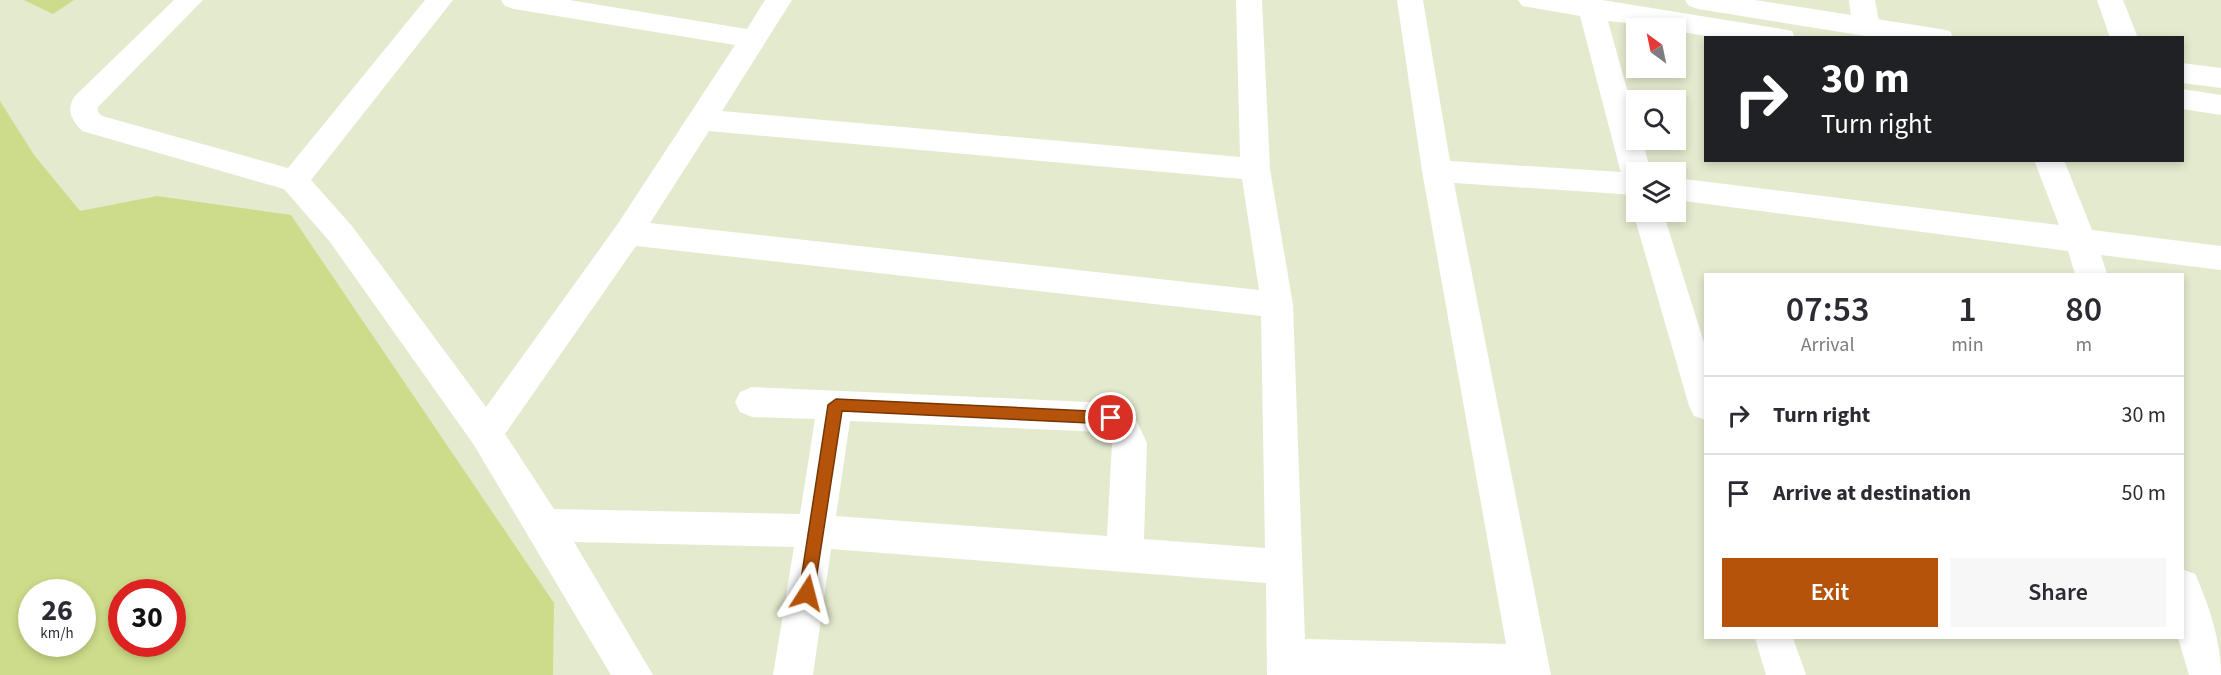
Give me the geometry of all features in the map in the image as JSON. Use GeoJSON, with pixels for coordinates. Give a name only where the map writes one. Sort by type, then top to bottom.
{"type":"FeatureCollection","features":[{"type":"Feature","properties":{"kind":"street"},"geometry":{"type":"LineString","coordinates":[[190,0],[84,104],[84,115],[92,124],[294,181],[341,234],[486,434],[544,525],[633,675]]}},
{"type":"Feature","properties":{"kind":"street"},"geometry":{"type":"LineString","coordinates":[[294,181],[440,0]]}},
{"type":"Feature","properties":{"kind":"street"},"geometry":{"type":"LineString","coordinates":[[514,0],[753,39]]}},
{"type":"Feature","properties":{"kind":"street"},"geometry":{"type":"LineString","coordinates":[[486,434],[628,233],[779,0]]}},
{"type":"Feature","properties":{"kind":"street"},"geometry":{"type":"LineString","coordinates":[[1249,0],[1255,169],[1277,305],[1287,666],[1530,669],[1437,171],[1410,0]]}},
{"type":"Feature","properties":{"kind":"street"},"geometry":{"type":"LineString","coordinates":[[1531,0],[1591,5],[1770,36]]}},
{"type":"Feature","properties":{"kind":"street"},"geometry":{"type":"LineString","coordinates":[[1698,0],[1927,36]]}},
{"type":"Feature","properties":{"kind":"street"},"geometry":{"type":"LineString","coordinates":[[1862,0],[1866,27]]}},
{"type":"Feature","properties":{"kind":"street"},"geometry":{"type":"LineString","coordinates":[[2110,0],[2123,36]]}},
{"type":"Feature","properties":{"kind":"street"},"geometry":{"type":"LineString","coordinates":[[1591,5],[1633,162]]}},
{"type":"Feature","properties":{"kind":"street"},"geometry":{"type":"LineString","coordinates":[[2184,73],[2221,78]]}},
{"type":"Feature","properties":{"kind":"street"},"geometry":{"type":"LineString","coordinates":[[2184,99],[2221,105]]}},
{"type":"Feature","properties":{"kind":"street"},"geometry":{"type":"LineString","coordinates":[[703,120],[1255,169]]}},
{"type":"Feature","properties":{"kind":"street"},"geometry":{"type":"LineString","coordinates":[[2050,162],[2091,273]]}},
{"type":"Feature","properties":{"kind":"street"},"geometry":{"type":"LineString","coordinates":[[1437,171],[1626,183]]}},
{"type":"Feature","properties":{"kind":"street"},"geometry":{"type":"LineString","coordinates":[[1686,190],[2221,258]]}},
{"type":"Feature","properties":{"kind":"street"},"geometry":{"type":"LineString","coordinates":[[1651,222],[1704,399]]}},
{"type":"Feature","properties":{"kind":"street"},"geometry":{"type":"LineString","coordinates":[[628,233],[1277,305]]}},
{"type":"Feature","properties":{"kind":"street"},"geometry":{"type":"LineString","coordinates":[[752,402],[1111,418],[1124,431],[1130,443],[1125,554]]}},
{"type":"Feature","properties":{"kind":"street"},"geometry":{"type":"LineString","coordinates":[[793,675],[836,405]]}},
{"type":"Feature","properties":{"kind":"street"},"geometry":{"type":"LineString","coordinates":[[544,525],[816,531],[1285,567]]}},
{"type":"Feature","properties":{"kind":"street"},"geometry":{"type":"LineString","coordinates":[[2184,593],[2209,675]]}},
{"type":"Feature","properties":{"kind":"street"},"geometry":{"type":"LineString","coordinates":[[1774,639],[1786,675]]}},
{"type":"Feature","properties":{"kind":"green space"},"geometry":{"type":"Polygon","coordinates":[[[24,0],[74,0],[53,14],[24,0]]]}},
{"type":"Feature","properties":{"kind":"green space"},"geometry":{"type":"Polygon","coordinates":[[[0,101],[34,155],[80,211],[157,196],[291,215],[554,603],[553,675],[0,675],[0,101]]]}},
{"type":"Feature","properties":{"kind":"route"},"geometry":{"type":"LineString","coordinates":[[807,593],[836,405],[1111,418]]}}]}
